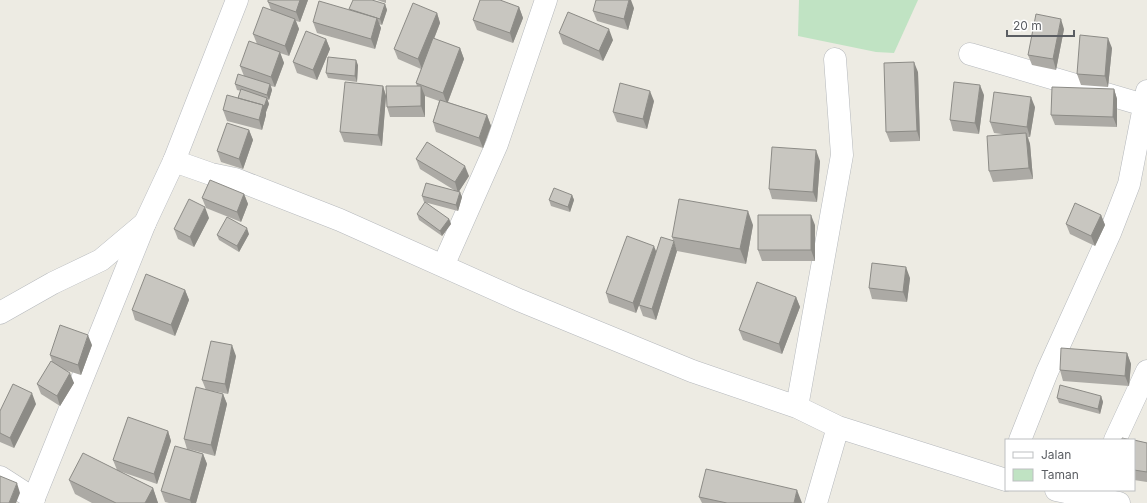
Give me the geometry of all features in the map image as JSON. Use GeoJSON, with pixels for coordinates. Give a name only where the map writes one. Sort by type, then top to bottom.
{"type":"FeatureCollection","features":[{"type":"Feature","properties":{"kind":"street"},"geometry":{"type":"LineString","coordinates":[[0,477],[33,501],[145,223],[174,161],[237,0]]}},
{"type":"Feature","properties":{"kind":"street"},"geometry":{"type":"LineString","coordinates":[[443,266],[497,144],[543,1]]}},
{"type":"Feature","properties":{"kind":"street"},"geometry":{"type":"LineString","coordinates":[[970,54],[1146,98],[1129,184],[1110,233],[1048,372],[1020,439]]}},
{"type":"Feature","properties":{"kind":"street"},"geometry":{"type":"LineString","coordinates":[[797,407],[842,155],[835,59]]}},
{"type":"Feature","properties":{"kind":"street"},"geometry":{"type":"LineString","coordinates":[[174,161],[211,174],[235,179],[340,220],[519,300],[692,371],[797,407],[838,427],[1005,477]]}},
{"type":"Feature","properties":{"kind":"street"},"geometry":{"type":"LineString","coordinates":[[0,313],[53,283],[101,260],[145,223]]}},
{"type":"Feature","properties":{"kind":"street"},"geometry":{"type":"LineString","coordinates":[[1116,439],[1147,371]]}},
{"type":"Feature","properties":{"kind":"street"},"geometry":{"type":"LineString","coordinates":[[816,503],[838,427]]}},
{"type":"Feature","properties":{"kind":"street"},"geometry":{"type":"LineString","coordinates":[[1065,491],[1091,494],[1119,503]]}},
{"type":"Feature","properties":{"kind":"green space"},"geometry":{"type":"Polygon","coordinates":[[[799,0],[918,0],[894,53],[876,52],[798,36],[799,0]]]}},
{"type":"Feature","properties":{"kind":"building"},"geometry":{"type":"Polygon","coordinates":[[[268,0],[300,0],[296,12],[268,2],[268,0]]]}},
{"type":"Feature","properties":{"kind":"building"},"geometry":{"type":"Polygon","coordinates":[[[353,0],[372,0],[385,4],[380,19],[349,9],[353,0]]]}},
{"type":"Feature","properties":{"kind":"building"},"geometry":{"type":"Polygon","coordinates":[[[480,0],[500,0],[519,7],[510,33],[473,20],[480,0]]]}},
{"type":"Feature","properties":{"kind":"building"},"geometry":{"type":"Polygon","coordinates":[[[596,0],[629,0],[624,19],[593,11],[596,0]]]}},
{"type":"Feature","properties":{"kind":"building"},"geometry":{"type":"Polygon","coordinates":[[[319,1],[377,18],[371,39],[313,22],[319,1]]]}},
{"type":"Feature","properties":{"kind":"building"},"geometry":{"type":"Polygon","coordinates":[[[413,3],[437,13],[418,59],[394,49],[413,3]]]}},
{"type":"Feature","properties":{"kind":"building"},"geometry":{"type":"Polygon","coordinates":[[[263,7],[295,19],[285,46],[253,34],[263,7]]]}},
{"type":"Feature","properties":{"kind":"building"},"geometry":{"type":"Polygon","coordinates":[[[568,12],[609,29],[599,51],[559,33],[568,12]]]}},
{"type":"Feature","properties":{"kind":"building"},"geometry":{"type":"Polygon","coordinates":[[[1036,14],[1061,19],[1053,59],[1028,55],[1036,14]]]}},
{"type":"Feature","properties":{"kind":"building"},"geometry":{"type":"Polygon","coordinates":[[[306,31],[326,39],[313,70],[293,62],[306,31]]]}},
{"type":"Feature","properties":{"kind":"building"},"geometry":{"type":"Polygon","coordinates":[[[1080,35],[1108,38],[1105,76],[1077,74],[1080,35]]]}},
{"type":"Feature","properties":{"kind":"building"},"geometry":{"type":"Polygon","coordinates":[[[433,38],[460,48],[443,93],[416,83],[433,38]]]}},
{"type":"Feature","properties":{"kind":"building"},"geometry":{"type":"Polygon","coordinates":[[[249,41],[280,52],[271,77],[240,66],[249,41]]]}},
{"type":"Feature","properties":{"kind":"building"},"geometry":{"type":"Polygon","coordinates":[[[328,57],[356,60],[355,76],[326,73],[328,57]]]}},
{"type":"Feature","properties":{"kind":"building"},"geometry":{"type":"Polygon","coordinates":[[[914,62],[917,131],[886,132],[884,63],[914,62]]]}},
{"type":"Feature","properties":{"kind":"building"},"geometry":{"type":"Polygon","coordinates":[[[238,74],[270,84],[267,95],[235,84],[238,74]]]}},
{"type":"Feature","properties":{"kind":"building"},"geometry":{"type":"Polygon","coordinates":[[[345,82],[383,86],[378,135],[340,132],[345,82]]]}},
{"type":"Feature","properties":{"kind":"building"},"geometry":{"type":"Polygon","coordinates":[[[954,82],[980,85],[975,123],[950,120],[954,82]]]}},
{"type":"Feature","properties":{"kind":"building"},"geometry":{"type":"Polygon","coordinates":[[[620,83],[650,91],[643,119],[613,112],[620,83]]]}},
{"type":"Feature","properties":{"kind":"building"},"geometry":{"type":"Polygon","coordinates":[[[386,86],[421,86],[421,106],[387,107],[386,86]]]}},
{"type":"Feature","properties":{"kind":"building"},"geometry":{"type":"Polygon","coordinates":[[[1052,87],[1114,89],[1113,117],[1051,115],[1052,87]]]}},
{"type":"Feature","properties":{"kind":"building"},"geometry":{"type":"Polygon","coordinates":[[[241,89],[267,98],[264,107],[263,105],[238,98],[241,89]]]}},
{"type":"Feature","properties":{"kind":"building"},"geometry":{"type":"Polygon","coordinates":[[[994,92],[1031,97],[1027,127],[990,122],[994,92]]]}},
{"type":"Feature","properties":{"kind":"building"},"geometry":{"type":"Polygon","coordinates":[[[227,95],[263,105],[259,120],[223,110],[227,95]]]}},
{"type":"Feature","properties":{"kind":"building"},"geometry":{"type":"Polygon","coordinates":[[[440,100],[487,115],[479,138],[433,122],[440,100]]]}},
{"type":"Feature","properties":{"kind":"building"},"geometry":{"type":"Polygon","coordinates":[[[227,123],[249,130],[239,159],[217,151],[227,123]]]}},
{"type":"Feature","properties":{"kind":"building"},"geometry":{"type":"Polygon","coordinates":[[[1026,133],[1029,168],[989,171],[987,136],[1026,133]]]}},
{"type":"Feature","properties":{"kind":"building"},"geometry":{"type":"Polygon","coordinates":[[[427,142],[465,166],[455,182],[416,159],[427,142]]]}},
{"type":"Feature","properties":{"kind":"building"},"geometry":{"type":"Polygon","coordinates":[[[772,147],[816,150],[813,192],[769,189],[772,147]]]}},
{"type":"Feature","properties":{"kind":"building"},"geometry":{"type":"Polygon","coordinates":[[[210,180],[244,194],[237,212],[202,198],[210,180]]]}},
{"type":"Feature","properties":{"kind":"building"},"geometry":{"type":"Polygon","coordinates":[[[426,183],[460,192],[456,205],[422,196],[426,183]]]}},
{"type":"Feature","properties":{"kind":"building"},"geometry":{"type":"Polygon","coordinates":[[[554,188],[572,195],[568,207],[549,200],[554,188]]]}},
{"type":"Feature","properties":{"kind":"building"},"geometry":{"type":"Polygon","coordinates":[[[189,199],[205,207],[190,237],[174,229],[189,199]]]}},
{"type":"Feature","properties":{"kind":"building"},"geometry":{"type":"Polygon","coordinates":[[[679,199],[748,211],[740,249],[672,237],[679,199]]]}},
{"type":"Feature","properties":{"kind":"building"},"geometry":{"type":"Polygon","coordinates":[[[425,202],[449,219],[440,231],[417,214],[425,202]]]}},
{"type":"Feature","properties":{"kind":"building"},"geometry":{"type":"Polygon","coordinates":[[[1075,203],[1101,215],[1091,236],[1066,224],[1075,203]]]}},
{"type":"Feature","properties":{"kind":"building"},"geometry":{"type":"Polygon","coordinates":[[[758,215],[811,215],[811,250],[758,250],[758,215]]]}},
{"type":"Feature","properties":{"kind":"building"},"geometry":{"type":"Polygon","coordinates":[[[227,217],[247,228],[237,246],[217,235],[227,217]]]}},
{"type":"Feature","properties":{"kind":"building"},"geometry":{"type":"Polygon","coordinates":[[[627,236],[654,246],[633,303],[606,293],[627,236]]]}},
{"type":"Feature","properties":{"kind":"building"},"geometry":{"type":"Polygon","coordinates":[[[661,237],[674,241],[652,309],[639,305],[661,237]]]}},
{"type":"Feature","properties":{"kind":"building"},"geometry":{"type":"Polygon","coordinates":[[[872,263],[906,267],[903,292],[869,288],[872,263]]]}},
{"type":"Feature","properties":{"kind":"building"},"geometry":{"type":"Polygon","coordinates":[[[146,274],[185,290],[171,325],[132,310],[146,274]]]}},
{"type":"Feature","properties":{"kind":"building"},"geometry":{"type":"Polygon","coordinates":[[[757,282],[796,297],[779,344],[739,330],[757,282]]]}},
{"type":"Feature","properties":{"kind":"building"},"geometry":{"type":"Polygon","coordinates":[[[60,325],[88,335],[78,365],[50,355],[60,325]]]}},
{"type":"Feature","properties":{"kind":"building"},"geometry":{"type":"Polygon","coordinates":[[[211,341],[232,345],[225,384],[202,380],[211,341]]]}},
{"type":"Feature","properties":{"kind":"building"},"geometry":{"type":"Polygon","coordinates":[[[1061,348],[1127,353],[1125,376],[1060,370],[1061,348]]]}},
{"type":"Feature","properties":{"kind":"building"},"geometry":{"type":"Polygon","coordinates":[[[51,361],[70,373],[57,396],[37,384],[51,361]]]}},
{"type":"Feature","properties":{"kind":"building"},"geometry":{"type":"Polygon","coordinates":[[[13,384],[32,393],[10,438],[0,433],[0,411],[13,384]]]}},
{"type":"Feature","properties":{"kind":"building"},"geometry":{"type":"Polygon","coordinates":[[[1060,385],[1101,396],[1098,409],[1057,398],[1060,385]]]}},
{"type":"Feature","properties":{"kind":"building"},"geometry":{"type":"Polygon","coordinates":[[[196,387],[223,394],[211,445],[184,439],[196,387]]]}},
{"type":"Feature","properties":{"kind":"building"},"geometry":{"type":"Polygon","coordinates":[[[128,417],[168,431],[154,474],[113,460],[128,417]]]}},
{"type":"Feature","properties":{"kind":"building"},"geometry":{"type":"Polygon","coordinates":[[[1135,440],[1147,443],[1147,472],[1135,470],[1135,440]]]}},
{"type":"Feature","properties":{"kind":"building"},"geometry":{"type":"Polygon","coordinates":[[[175,446],[203,454],[190,500],[161,491],[175,446]]]}},
{"type":"Feature","properties":{"kind":"building"},"geometry":{"type":"Polygon","coordinates":[[[83,453],[153,488],[145,503],[116,503],[69,480],[83,453]]]}},
{"type":"Feature","properties":{"kind":"building"},"geometry":{"type":"Polygon","coordinates":[[[706,469],[797,490],[794,503],[727,503],[699,497],[706,469]]]}},
{"type":"Feature","properties":{"kind":"building"},"geometry":{"type":"Polygon","coordinates":[[[0,476],[17,483],[9,503],[0,503],[0,476]]]}}]}
